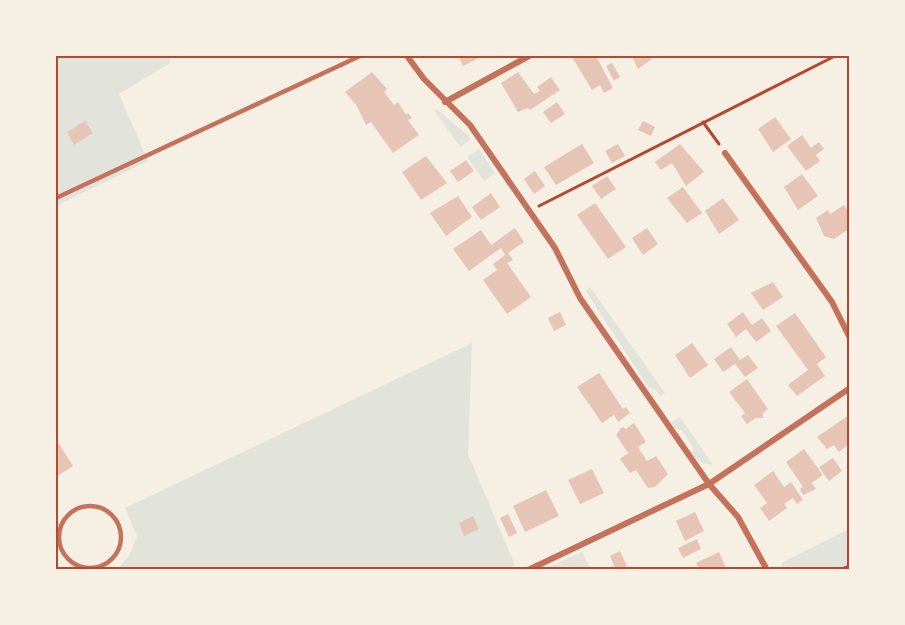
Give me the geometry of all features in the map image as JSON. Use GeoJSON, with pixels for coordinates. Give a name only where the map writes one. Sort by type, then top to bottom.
{"type":"FeatureCollection","features":[{"type":"Feature","properties":{"kind":"street"},"geometry":{"type":"LineString","coordinates":[[407,56],[445,102],[470,125],[555,248],[580,298],[709,484],[738,517],[767,570]]}},
{"type":"Feature","properties":{"kind":"street"},"geometry":{"type":"LineString","coordinates":[[445,102],[529,56]]}},
{"type":"Feature","properties":{"kind":"street"},"geometry":{"type":"LineString","coordinates":[[725,153],[832,302],[849,338]]}},
{"type":"Feature","properties":{"kind":"street"},"geometry":{"type":"LineString","coordinates":[[528,570],[709,484],[849,388]]}},
{"type":"Feature","properties":{"kind":"lane"},"geometry":{"type":"LineString","coordinates":[[56,198],[360,56]]}},
{"type":"Feature","properties":{"kind":"lane"},"geometry":{"type":"LineString","coordinates":[[82,507],[103,509],[112,515],[121,534],[120,544],[109,562],[89,569],[70,561],[61,550],[59,539],[65,519],[82,507]]}},
{"type":"Feature","properties":{"kind":"lane"},"geometry":{"type":"LineString","coordinates":[[68,570],[70,561]]}},
{"type":"Feature","properties":{"kind":"path"},"geometry":{"type":"LineString","coordinates":[[530,212],[835,56]]}},
{"type":"Feature","properties":{"kind":"path"},"geometry":{"type":"LineString","coordinates":[[704,122],[725,153]]}},
{"type":"Feature","properties":{"kind":"path"},"geometry":{"type":"LineString","coordinates":[[839,570],[849,566]]}},
{"type":"Feature","properties":{"kind":"shaded area"},"geometry":{"type":"Polygon","coordinates":[[[56,56],[171,56],[170,63],[119,94],[148,161],[56,206],[56,56]]]}},
{"type":"Feature","properties":{"kind":"shaded area"},"geometry":{"type":"Polygon","coordinates":[[[436,109],[471,139],[460,147],[434,110],[436,109]]]}},
{"type":"Feature","properties":{"kind":"shaded area"},"geometry":{"type":"Polygon","coordinates":[[[479,149],[495,173],[484,181],[467,157],[479,149]]]}},
{"type":"Feature","properties":{"kind":"shaded area"},"geometry":{"type":"Polygon","coordinates":[[[590,287],[665,393],[660,396],[655,389],[648,387],[586,291],[590,287]]]}},
{"type":"Feature","properties":{"kind":"shaded area"},"geometry":{"type":"Polygon","coordinates":[[[472,343],[468,454],[515,565],[507,570],[117,570],[129,556],[137,536],[125,508],[472,343]]]}},
{"type":"Feature","properties":{"kind":"shaded area"},"geometry":{"type":"Polygon","coordinates":[[[680,417],[713,465],[702,463],[692,454],[693,447],[682,430],[675,429],[671,423],[680,417]]]}},
{"type":"Feature","properties":{"kind":"shaded area"},"geometry":{"type":"Polygon","coordinates":[[[849,529],[849,569],[783,569],[781,563],[849,529]]]}},
{"type":"Feature","properties":{"kind":"shaded area"},"geometry":{"type":"Polygon","coordinates":[[[582,552],[591,569],[544,569],[582,552]]]}},
{"type":"Feature","properties":{"kind":"building"},"geometry":{"type":"Polygon","coordinates":[[[458,56],[483,56],[463,66],[458,56]]]}},
{"type":"Feature","properties":{"kind":"building"},"geometry":{"type":"Polygon","coordinates":[[[596,56],[613,88],[604,93],[600,85],[592,90],[572,57],[596,56]]]}},
{"type":"Feature","properties":{"kind":"building"},"geometry":{"type":"Polygon","coordinates":[[[650,56],[652,59],[638,69],[632,57],[650,56]]]}},
{"type":"Feature","properties":{"kind":"building"},"geometry":{"type":"Polygon","coordinates":[[[612,63],[620,77],[614,81],[606,66],[612,63]]]}},
{"type":"Feature","properties":{"kind":"building"},"geometry":{"type":"Polygon","coordinates":[[[372,72],[387,89],[384,92],[394,105],[398,102],[406,115],[408,113],[412,118],[408,120],[419,135],[393,153],[371,122],[366,125],[357,106],[345,92],[372,72]]]}},
{"type":"Feature","properties":{"kind":"building"},"geometry":{"type":"Polygon","coordinates":[[[518,72],[534,94],[540,91],[537,87],[551,77],[560,90],[530,110],[528,108],[518,112],[501,83],[518,72]]]}},
{"type":"Feature","properties":{"kind":"building"},"geometry":{"type":"Polygon","coordinates":[[[557,102],[565,114],[551,123],[543,112],[557,102]]]}},
{"type":"Feature","properties":{"kind":"building"},"geometry":{"type":"Polygon","coordinates":[[[775,117],[791,139],[773,152],[758,129],[775,117]]]}},
{"type":"Feature","properties":{"kind":"building"},"geometry":{"type":"Polygon","coordinates":[[[85,121],[93,133],[74,145],[67,132],[85,121]]]}},
{"type":"Feature","properties":{"kind":"building"},"geometry":{"type":"Polygon","coordinates":[[[643,121],[655,127],[651,136],[638,130],[643,121]]]}},
{"type":"Feature","properties":{"kind":"building"},"geometry":{"type":"Polygon","coordinates":[[[802,135],[811,148],[819,142],[824,149],[816,155],[820,161],[806,171],[787,146],[802,135]]]}},
{"type":"Feature","properties":{"kind":"building"},"geometry":{"type":"Polygon","coordinates":[[[582,144],[594,163],[556,185],[544,167],[582,144]]]}},
{"type":"Feature","properties":{"kind":"building"},"geometry":{"type":"Polygon","coordinates":[[[618,144],[625,156],[612,163],[605,151],[618,144]]]}},
{"type":"Feature","properties":{"kind":"building"},"geometry":{"type":"Polygon","coordinates":[[[680,144],[704,172],[686,186],[672,163],[661,170],[655,162],[680,144]]]}},
{"type":"Feature","properties":{"kind":"building"},"geometry":{"type":"Polygon","coordinates":[[[426,156],[447,183],[421,200],[402,172],[426,156]]]}},
{"type":"Feature","properties":{"kind":"building"},"geometry":{"type":"Polygon","coordinates":[[[466,160],[474,171],[458,182],[450,171],[466,160]]]}},
{"type":"Feature","properties":{"kind":"building"},"geometry":{"type":"Polygon","coordinates":[[[535,171],[545,186],[534,194],[524,179],[535,171]]]}},
{"type":"Feature","properties":{"kind":"building"},"geometry":{"type":"Polygon","coordinates":[[[802,174],[818,196],[798,210],[784,187],[802,174]]]}},
{"type":"Feature","properties":{"kind":"building"},"geometry":{"type":"Polygon","coordinates":[[[607,176],[616,189],[601,199],[592,186],[607,176]]]}},
{"type":"Feature","properties":{"kind":"building"},"geometry":{"type":"Polygon","coordinates":[[[683,187],[702,213],[687,223],[667,198],[683,187]]]}},
{"type":"Feature","properties":{"kind":"building"},"geometry":{"type":"Polygon","coordinates":[[[491,193],[500,207],[481,220],[472,207],[491,193]]]}},
{"type":"Feature","properties":{"kind":"building"},"geometry":{"type":"Polygon","coordinates":[[[458,196],[472,217],[446,236],[430,213],[458,196]]]}},
{"type":"Feature","properties":{"kind":"building"},"geometry":{"type":"Polygon","coordinates":[[[723,198],[739,220],[719,234],[705,211],[723,198]]]}},
{"type":"Feature","properties":{"kind":"building"},"geometry":{"type":"Polygon","coordinates":[[[595,203],[626,247],[608,259],[577,215],[595,203]]]}},
{"type":"Feature","properties":{"kind":"building"},"geometry":{"type":"Polygon","coordinates":[[[844,205],[849,213],[849,229],[834,239],[824,236],[816,218],[828,210],[830,214],[844,205]]]}},
{"type":"Feature","properties":{"kind":"building"},"geometry":{"type":"Polygon","coordinates":[[[515,228],[524,242],[508,253],[513,260],[507,263],[531,297],[507,314],[483,280],[497,270],[493,264],[505,255],[501,248],[469,271],[453,249],[481,230],[491,245],[515,228]]]}},
{"type":"Feature","properties":{"kind":"building"},"geometry":{"type":"Polygon","coordinates":[[[647,228],[658,244],[643,255],[632,238],[647,228]]]}},
{"type":"Feature","properties":{"kind":"building"},"geometry":{"type":"Polygon","coordinates":[[[773,282],[783,297],[763,310],[751,293],[773,282]]]}},
{"type":"Feature","properties":{"kind":"building"},"geometry":{"type":"Polygon","coordinates":[[[560,312],[566,325],[554,331],[548,318],[560,312]]]}},
{"type":"Feature","properties":{"kind":"building"},"geometry":{"type":"Polygon","coordinates":[[[743,312],[752,325],[762,318],[771,331],[756,342],[746,329],[736,337],[727,324],[743,312]]]}},
{"type":"Feature","properties":{"kind":"building"},"geometry":{"type":"Polygon","coordinates":[[[795,313],[826,357],[817,364],[825,376],[797,396],[788,385],[808,370],[776,326],[795,313]]]}},
{"type":"Feature","properties":{"kind":"building"},"geometry":{"type":"Polygon","coordinates":[[[692,343],[708,365],[690,378],[675,355],[692,343]]]}},
{"type":"Feature","properties":{"kind":"building"},"geometry":{"type":"Polygon","coordinates":[[[731,347],[740,360],[748,355],[758,368],[745,377],[735,364],[723,372],[714,359],[731,347]]]}},
{"type":"Feature","properties":{"kind":"building"},"geometry":{"type":"Polygon","coordinates":[[[599,373],[623,409],[626,407],[630,413],[618,422],[614,415],[602,423],[577,387],[599,373]]]}},
{"type":"Feature","properties":{"kind":"building"},"geometry":{"type":"Polygon","coordinates":[[[747,379],[768,409],[763,413],[763,418],[756,418],[747,424],[741,416],[745,413],[729,392],[747,379]]]}},
{"type":"Feature","properties":{"kind":"building"},"geometry":{"type":"Polygon","coordinates":[[[849,415],[849,444],[839,452],[834,445],[827,449],[817,437],[849,415]]]}},
{"type":"Feature","properties":{"kind":"building"},"geometry":{"type":"Polygon","coordinates":[[[634,423],[646,442],[638,447],[647,461],[656,456],[668,474],[655,487],[648,488],[636,470],[630,473],[620,459],[628,453],[616,435],[622,427],[626,429],[634,423]]]}},
{"type":"Feature","properties":{"kind":"building"},"geometry":{"type":"Polygon","coordinates":[[[56,439],[73,466],[56,477],[56,439]]]}},
{"type":"Feature","properties":{"kind":"building"},"geometry":{"type":"Polygon","coordinates":[[[804,449],[823,475],[812,483],[816,489],[803,495],[800,489],[803,487],[786,462],[804,449]]]}},
{"type":"Feature","properties":{"kind":"building"},"geometry":{"type":"Polygon","coordinates":[[[833,458],[842,471],[829,481],[819,467],[833,458]]]}},
{"type":"Feature","properties":{"kind":"building"},"geometry":{"type":"Polygon","coordinates":[[[592,469],[604,493],[580,504],[568,480],[592,469]]]}},
{"type":"Feature","properties":{"kind":"building"},"geometry":{"type":"Polygon","coordinates":[[[773,471],[784,487],[791,482],[803,500],[797,504],[793,498],[784,504],[787,508],[769,521],[760,508],[767,503],[754,485],[773,471]]]}},
{"type":"Feature","properties":{"kind":"building"},"geometry":{"type":"Polygon","coordinates":[[[546,490],[559,516],[525,532],[513,506],[546,490]]]}},
{"type":"Feature","properties":{"kind":"building"},"geometry":{"type":"Polygon","coordinates":[[[695,512],[704,531],[685,541],[676,521],[695,512]]]}},
{"type":"Feature","properties":{"kind":"building"},"geometry":{"type":"Polygon","coordinates":[[[508,514],[517,533],[509,537],[500,518],[508,514]]]}},
{"type":"Feature","properties":{"kind":"building"},"geometry":{"type":"Polygon","coordinates":[[[473,516],[479,529],[464,536],[459,523],[473,516]]]}},
{"type":"Feature","properties":{"kind":"building"},"geometry":{"type":"Polygon","coordinates":[[[697,539],[701,549],[683,558],[678,548],[697,539]]]}},
{"type":"Feature","properties":{"kind":"building"},"geometry":{"type":"Polygon","coordinates":[[[620,551],[627,566],[616,570],[610,556],[620,551]]]}},
{"type":"Feature","properties":{"kind":"building"},"geometry":{"type":"Polygon","coordinates":[[[719,552],[727,570],[700,570],[696,563],[719,552]]]}}]}
